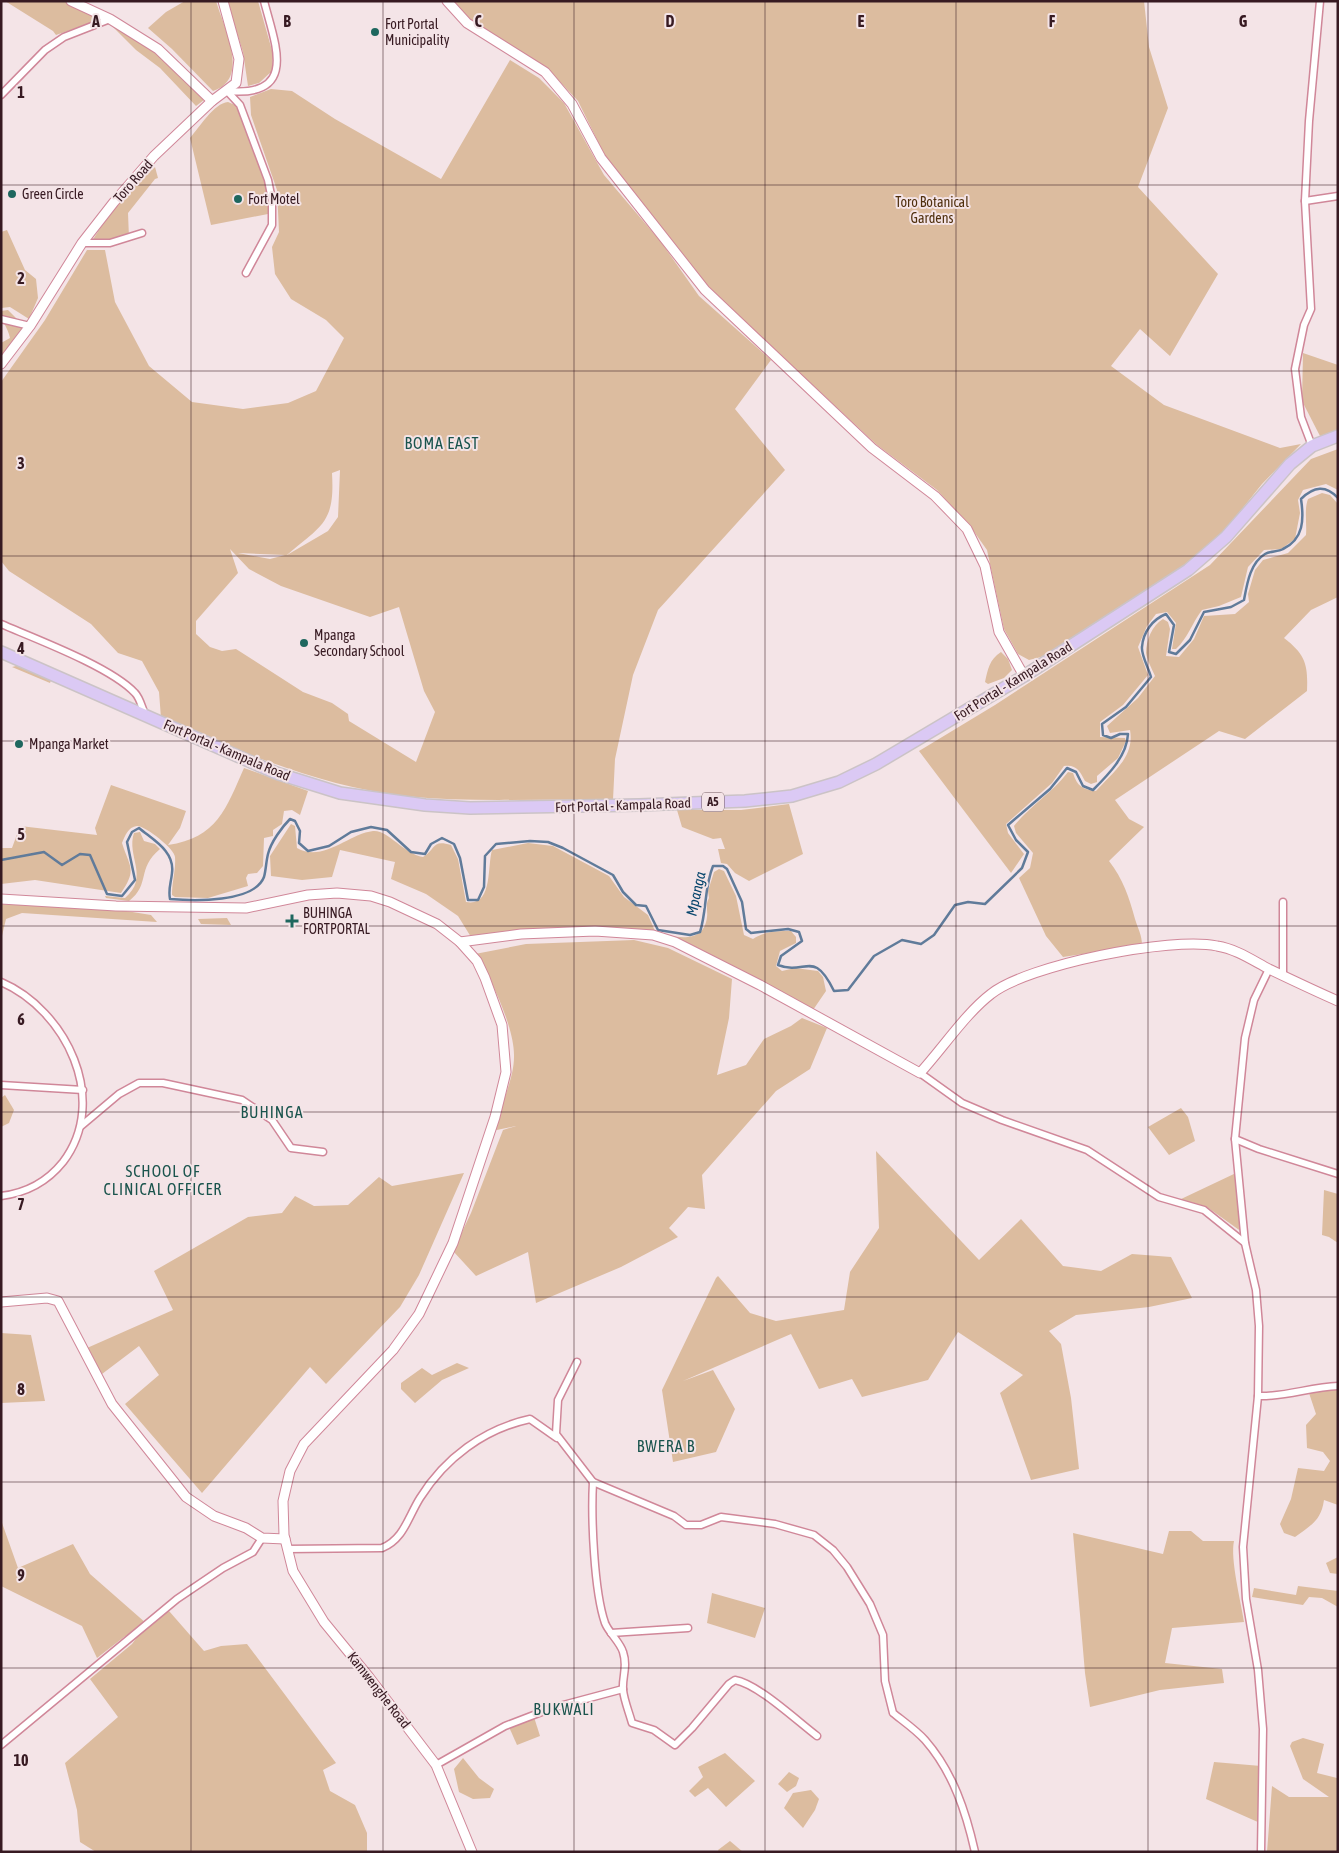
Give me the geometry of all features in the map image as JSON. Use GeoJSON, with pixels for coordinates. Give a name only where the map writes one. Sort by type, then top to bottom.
{"type":"FeatureCollection","features":[{"type":"Feature","properties":{"kind":"highway","name":"Fort Portal - Kampala Road"},"geometry":{"type":"LineString","coordinates":[[1,652],[276,773],[340,793],[384,800],[470,808],[736,801],[792,796],[839,782],[876,764],[1024,676],[1188,570],[1226,537],[1290,464],[1312,446],[1338,436]]}},
{"type":"Feature","properties":{"kind":"main road"},"geometry":{"type":"LineString","coordinates":[[71,1],[110,19],[158,49],[212,101]]}},
{"type":"Feature","properties":{"kind":"main road","name":"Toro Road"},"geometry":{"type":"LineString","coordinates":[[1,364],[30,326],[82,243],[154,156],[212,101],[236,83],[239,59],[223,1]]}},
{"type":"Feature","properties":{"kind":"main road"},"geometry":{"type":"LineString","coordinates":[[447,1],[467,23],[545,72],[572,104],[601,158],[705,290],[872,448],[935,496],[968,529],[985,566],[999,632],[1024,676]]}},
{"type":"Feature","properties":{"kind":"main road","name":"Kamwenghe Road"},"geometry":{"type":"LineString","coordinates":[[1,899],[116,906],[246,908],[308,895],[354,894],[390,902],[436,924],[460,942],[477,961],[486,978],[502,1025],[506,1072],[498,1107],[452,1243],[423,1308],[393,1350],[304,1444],[290,1471],[284,1501],[284,1535],[293,1571],[324,1622],[370,1677],[436,1765],[472,1852]]}},
{"type":"Feature","properties":{"kind":"main road"},"geometry":{"type":"LineString","coordinates":[[460,942],[530,934],[594,932],[653,935],[675,942],[920,1073],[989,995],[1005,984],[1039,970],[1124,952],[1186,945],[1216,945],[1240,953],[1338,1001]]}},
{"type":"Feature","properties":{"kind":"main road"},"geometry":{"type":"LineString","coordinates":[[1,1302],[47,1298],[58,1301],[112,1404],[181,1491],[200,1508],[262,1538],[284,1535]]}},
{"type":"Feature","properties":{"kind":"street"},"geometry":{"type":"LineString","coordinates":[[227,91],[242,93],[258,88],[268,82],[276,72],[279,57],[264,1]]}},
{"type":"Feature","properties":{"kind":"street"},"geometry":{"type":"LineString","coordinates":[[1312,446],[1301,417],[1295,369],[1304,325],[1311,308],[1305,201],[1309,121],[1320,1]]}},
{"type":"Feature","properties":{"kind":"street"},"geometry":{"type":"LineString","coordinates":[[1,95],[45,50],[64,37],[110,19]]}},
{"type":"Feature","properties":{"kind":"street"},"geometry":{"type":"LineString","coordinates":[[227,91],[240,105],[268,180],[272,200],[272,225],[246,273]]}},
{"type":"Feature","properties":{"kind":"street"},"geometry":{"type":"LineString","coordinates":[[1305,201],[1338,196]]}},
{"type":"Feature","properties":{"kind":"street"},"geometry":{"type":"LineString","coordinates":[[82,243],[110,243],[142,233]]}},
{"type":"Feature","properties":{"kind":"street"},"geometry":{"type":"LineString","coordinates":[[1,319],[30,326]]}},
{"type":"Feature","properties":{"kind":"street"},"geometry":{"type":"LineString","coordinates":[[1,624],[74,656],[122,682],[136,694],[145,716]]}},
{"type":"Feature","properties":{"kind":"street"},"geometry":{"type":"LineString","coordinates":[[1283,902],[1283,975]]}},
{"type":"Feature","properties":{"kind":"street"},"geometry":{"type":"LineString","coordinates":[[1261,1852],[1263,1729],[1258,1670],[1245,1592],[1243,1547],[1258,1396],[1259,1326],[1256,1290],[1245,1243],[1235,1139],[1244,1038],[1254,1000],[1270,969]]}},
{"type":"Feature","properties":{"kind":"street"},"geometry":{"type":"LineString","coordinates":[[1,982],[30,998],[40,1006],[59,1029],[73,1058],[83,1090],[81,1126]]}},
{"type":"Feature","properties":{"kind":"street"},"geometry":{"type":"LineString","coordinates":[[920,1073],[962,1103],[1087,1150],[1159,1197],[1204,1210],[1245,1243]]}},
{"type":"Feature","properties":{"kind":"street"},"geometry":{"type":"LineString","coordinates":[[1,1196],[26,1191],[53,1172],[66,1156],[81,1126],[119,1094],[139,1083],[163,1083],[242,1100],[272,1120],[291,1148],[323,1152]]}},
{"type":"Feature","properties":{"kind":"street"},"geometry":{"type":"LineString","coordinates":[[1,1084],[83,1090]]}},
{"type":"Feature","properties":{"kind":"street"},"geometry":{"type":"LineString","coordinates":[[1235,1139],[1259,1149],[1338,1174]]}},
{"type":"Feature","properties":{"kind":"street"},"geometry":{"type":"LineString","coordinates":[[557,1438],[558,1400],[577,1362]]}},
{"type":"Feature","properties":{"kind":"street"},"geometry":{"type":"LineString","coordinates":[[1258,1396],[1283,1396],[1322,1387],[1338,1386]]}},
{"type":"Feature","properties":{"kind":"street"},"geometry":{"type":"LineString","coordinates":[[286,1549],[382,1548],[392,1544],[409,1522],[420,1498],[442,1469],[459,1453],[486,1435],[506,1425],[530,1419],[557,1438],[593,1482],[674,1516],[686,1525],[701,1525],[721,1517],[775,1524],[814,1535],[833,1550],[870,1604],[883,1635],[885,1681],[890,1707],[893,1712],[924,1738],[941,1760],[961,1799],[975,1852]]}},
{"type":"Feature","properties":{"kind":"street"},"geometry":{"type":"LineString","coordinates":[[593,1482],[596,1566],[605,1623],[623,1651],[626,1673],[623,1689],[632,1723],[654,1730],[674,1745],[692,1728],[729,1684],[735,1680],[743,1681],[756,1688],[817,1736]]}},
{"type":"Feature","properties":{"kind":"street"},"geometry":{"type":"LineString","coordinates":[[1,1745],[177,1598],[223,1568],[252,1552],[262,1538]]}},
{"type":"Feature","properties":{"kind":"street"},"geometry":{"type":"LineString","coordinates":[[611,1633],[688,1628]]}},
{"type":"Feature","properties":{"kind":"street"},"geometry":{"type":"LineString","coordinates":[[436,1765],[505,1726],[552,1708],[623,1689]]}},
{"type":"Feature","properties":{"kind":"green space"},"geometry":{"type":"Polygon","coordinates":[[[5,1],[64,1],[102,19],[56,35],[53,31],[5,1]]]}},
{"type":"Feature","properties":{"kind":"green space"},"geometry":{"type":"Polygon","coordinates":[[[185,1],[216,1],[229,38],[233,64],[231,76],[224,85],[213,91],[172,49],[148,28],[166,12],[185,1]]]}},
{"type":"Feature","properties":{"kind":"green space"},"geometry":{"type":"Polygon","coordinates":[[[227,1],[258,1],[273,54],[272,71],[259,83],[248,86],[243,52],[227,1]]]}},
{"type":"Feature","properties":{"kind":"green space","name":"Toro Botanical Gardens"},"geometry":{"type":"Polygon","coordinates":[[[447,1],[1144,1],[1149,47],[1168,108],[1138,187],[1218,274],[1170,356],[1140,329],[1111,366],[1164,405],[1280,448],[1301,444],[1262,484],[1222,534],[1196,559],[1102,622],[1041,657],[1029,660],[1018,654],[1004,629],[987,550],[970,526],[937,490],[877,445],[709,288],[605,156],[578,101],[545,66],[467,23],[447,1]]]}},
{"type":"Feature","properties":{"kind":"green space"},"geometry":{"type":"Polygon","coordinates":[[[113,27],[120,27],[153,52],[184,78],[204,100],[196,106],[160,68],[136,50],[113,27]]]}},
{"type":"Feature","properties":{"kind":"green space"},"geometry":{"type":"Polygon","coordinates":[[[510,60],[539,78],[564,103],[604,175],[661,242],[699,296],[771,360],[735,409],[785,470],[658,610],[633,675],[615,759],[613,800],[482,800],[404,796],[372,791],[310,776],[250,755],[161,718],[159,692],[142,661],[118,653],[91,624],[9,571],[1,561],[1,382],[45,320],[87,250],[105,250],[115,302],[149,366],[192,402],[243,409],[288,403],[316,391],[344,338],[326,320],[291,299],[275,274],[272,247],[279,232],[277,190],[251,115],[250,97],[271,89],[292,91],[335,119],[441,179],[510,60]],[[340,470],[332,473],[331,503],[324,522],[287,555],[328,531],[338,517],[340,470]],[[230,549],[238,573],[196,621],[196,634],[210,647],[222,651],[236,649],[303,692],[332,703],[348,714],[349,721],[416,762],[435,712],[424,691],[399,607],[370,617],[281,586],[249,569],[230,549]],[[238,553],[270,559],[285,555],[238,553]]]}},
{"type":"Feature","properties":{"kind":"green space"},"geometry":{"type":"Polygon","coordinates":[[[228,102],[235,105],[239,112],[268,191],[268,214],[211,225],[190,138],[212,111],[223,103],[228,102]]]}},
{"type":"Feature","properties":{"kind":"green space"},"geometry":{"type":"Polygon","coordinates":[[[155,167],[158,178],[155,179],[128,213],[129,238],[90,244],[117,202],[155,167]]]}},
{"type":"Feature","properties":{"kind":"green space"},"geometry":{"type":"Polygon","coordinates":[[[7,230],[25,270],[36,279],[38,298],[29,319],[10,307],[1,308],[1,232],[7,230]]]}},
{"type":"Feature","properties":{"kind":"green space"},"geometry":{"type":"Polygon","coordinates":[[[8,310],[27,329],[1,369],[1,343],[10,338],[1,311],[8,310]]]}},
{"type":"Feature","properties":{"kind":"green space"},"geometry":{"type":"Polygon","coordinates":[[[1303,353],[1338,365],[1338,430],[1320,436],[1302,401],[1303,353]]]}},
{"type":"Feature","properties":{"kind":"green space"},"geometry":{"type":"Polygon","coordinates":[[[1338,449],[1338,490],[1326,484],[1303,490],[1298,500],[1300,513],[1295,539],[1281,549],[1264,550],[1248,567],[1241,597],[1219,606],[1202,610],[1184,640],[1176,649],[1172,649],[1176,623],[1167,612],[1156,614],[1147,626],[1138,647],[1148,675],[1123,705],[1100,722],[1100,737],[1125,738],[1126,741],[1118,758],[1097,776],[1097,782],[1091,784],[1085,781],[1075,767],[1064,766],[1052,783],[1006,824],[1008,833],[1024,854],[1011,873],[919,751],[995,705],[1210,565],[1311,459],[1338,449]]]}},
{"type":"Feature","properties":{"kind":"green space"},"geometry":{"type":"Polygon","coordinates":[[[1322,493],[1330,495],[1338,504],[1338,597],[1311,610],[1284,638],[1297,650],[1304,661],[1307,674],[1307,691],[1245,739],[1219,731],[1115,800],[1129,819],[1144,827],[1109,861],[1125,889],[1141,935],[1142,945],[1063,957],[1046,936],[1019,878],[1030,868],[1033,853],[1016,833],[1014,826],[1068,772],[1073,773],[1076,781],[1081,786],[1087,790],[1096,791],[1115,771],[1126,756],[1129,748],[1131,740],[1130,730],[1110,733],[1107,726],[1138,698],[1155,676],[1146,653],[1148,639],[1153,629],[1163,619],[1168,622],[1170,629],[1166,656],[1179,657],[1194,639],[1204,616],[1235,614],[1249,602],[1248,594],[1255,570],[1263,560],[1288,553],[1306,535],[1308,499],[1322,493]]]}},
{"type":"Feature","properties":{"kind":"green space"},"geometry":{"type":"Polygon","coordinates":[[[1001,652],[1008,659],[1012,670],[1004,678],[988,684],[985,682],[990,665],[1001,652]]]}},
{"type":"Feature","properties":{"kind":"green space"},"geometry":{"type":"Polygon","coordinates":[[[24,664],[52,678],[50,683],[12,667],[24,664]]]}},
{"type":"Feature","properties":{"kind":"green space"},"geometry":{"type":"Polygon","coordinates":[[[244,768],[308,791],[300,815],[292,810],[284,811],[282,824],[273,830],[273,836],[264,838],[263,866],[257,873],[248,874],[246,878],[248,886],[208,898],[175,897],[172,895],[174,853],[159,838],[146,829],[137,826],[129,830],[122,843],[129,863],[130,873],[129,879],[121,893],[35,880],[1,884],[1,848],[12,848],[20,826],[97,835],[95,828],[111,785],[186,811],[180,828],[168,845],[185,841],[198,836],[218,819],[225,809],[244,768]]]}},
{"type":"Feature","properties":{"kind":"green space"},"geometry":{"type":"Polygon","coordinates":[[[789,804],[803,854],[749,881],[735,873],[727,864],[721,863],[718,849],[725,849],[721,838],[713,839],[682,827],[677,810],[741,810],[789,804]]]}},
{"type":"Feature","properties":{"kind":"green space"},"geometry":{"type":"Polygon","coordinates":[[[291,824],[295,826],[297,848],[307,852],[326,850],[354,837],[373,831],[384,834],[409,851],[423,857],[437,844],[445,843],[451,845],[458,859],[466,902],[475,902],[485,892],[492,850],[528,843],[553,846],[609,876],[624,897],[648,915],[655,931],[679,937],[694,936],[705,926],[709,898],[708,891],[714,872],[719,869],[724,871],[736,896],[744,935],[753,939],[776,931],[791,931],[796,937],[796,943],[780,951],[776,966],[782,971],[795,968],[818,971],[823,977],[826,991],[813,1010],[707,955],[631,933],[471,937],[458,916],[426,894],[391,879],[395,862],[340,850],[332,877],[302,880],[271,876],[270,856],[291,824]]]}},
{"type":"Feature","properties":{"kind":"green space"},"geometry":{"type":"Polygon","coordinates":[[[140,832],[144,841],[155,844],[160,849],[148,863],[140,889],[129,901],[106,898],[105,896],[125,898],[132,890],[137,874],[132,842],[134,833],[140,832]]]}},
{"type":"Feature","properties":{"kind":"green space"},"geometry":{"type":"Polygon","coordinates":[[[1,904],[120,910],[151,915],[157,922],[22,913],[6,919],[1,940],[1,904]]]}},
{"type":"Feature","properties":{"kind":"green space"},"geometry":{"type":"Polygon","coordinates":[[[227,918],[231,925],[201,924],[198,919],[227,918]]]}},
{"type":"Feature","properties":{"kind":"green space"},"geometry":{"type":"Polygon","coordinates":[[[634,940],[668,948],[732,979],[729,1018],[717,1075],[746,1065],[764,1039],[791,1026],[802,1018],[827,1028],[810,1069],[776,1091],[702,1175],[705,1209],[688,1207],[669,1228],[678,1237],[621,1267],[536,1303],[528,1252],[476,1276],[453,1251],[471,1213],[503,1130],[516,1126],[492,1131],[512,1075],[513,1045],[511,1032],[501,1004],[475,954],[526,944],[634,940]]]}},
{"type":"Feature","properties":{"kind":"green space"},"geometry":{"type":"Polygon","coordinates":[[[5,1095],[14,1110],[9,1123],[1,1127],[1,1098],[5,1095]]]}},
{"type":"Feature","properties":{"kind":"green space"},"geometry":{"type":"Polygon","coordinates":[[[1181,1108],[1188,1117],[1195,1141],[1169,1155],[1148,1127],[1181,1108]]]}},
{"type":"Feature","properties":{"kind":"green space"},"geometry":{"type":"Polygon","coordinates":[[[876,1151],[979,1260],[1021,1219],[1063,1266],[1101,1271],[1132,1254],[1171,1257],[1192,1298],[1149,1307],[1076,1315],[1049,1331],[1061,1344],[1071,1398],[1079,1469],[1031,1480],[1000,1393],[1023,1375],[958,1332],[928,1380],[862,1397],[852,1379],[819,1389],[791,1334],[683,1381],[713,1370],[735,1409],[716,1452],[673,1462],[662,1390],[716,1278],[718,1276],[750,1313],[776,1321],[844,1310],[850,1272],[879,1228],[876,1151]]]}},
{"type":"Feature","properties":{"kind":"green space"},"geometry":{"type":"Polygon","coordinates":[[[464,1173],[419,1275],[400,1307],[326,1384],[310,1367],[202,1493],[125,1404],[159,1375],[139,1346],[102,1374],[87,1348],[173,1310],[154,1271],[248,1217],[282,1213],[295,1196],[314,1206],[348,1205],[379,1177],[392,1186],[464,1173]]]}},
{"type":"Feature","properties":{"kind":"green space"},"geometry":{"type":"Polygon","coordinates":[[[1236,1173],[1242,1232],[1207,1207],[1179,1200],[1236,1173]]]}},
{"type":"Feature","properties":{"kind":"green space"},"geometry":{"type":"Polygon","coordinates":[[[1324,1190],[1338,1194],[1338,1243],[1322,1235],[1324,1190]]]}},
{"type":"Feature","properties":{"kind":"green space"},"geometry":{"type":"Polygon","coordinates":[[[1,1333],[31,1335],[45,1401],[1,1403],[1,1333]]]}},
{"type":"Feature","properties":{"kind":"green space"},"geometry":{"type":"Polygon","coordinates":[[[457,1363],[469,1368],[442,1380],[415,1403],[401,1389],[401,1383],[422,1368],[432,1375],[457,1363]]]}},
{"type":"Feature","properties":{"kind":"green space"},"geometry":{"type":"Polygon","coordinates":[[[1338,1382],[1338,1505],[1324,1500],[1318,1518],[1295,1537],[1284,1533],[1280,1524],[1291,1499],[1298,1468],[1324,1471],[1330,1461],[1323,1452],[1307,1448],[1306,1425],[1316,1414],[1309,1393],[1338,1382]]]}},
{"type":"Feature","properties":{"kind":"green space"},"geometry":{"type":"Polygon","coordinates":[[[1,1520],[18,1568],[73,1544],[90,1574],[147,1624],[169,1611],[204,1651],[221,1646],[247,1644],[336,1763],[323,1770],[330,1791],[355,1805],[367,1833],[367,1852],[96,1852],[80,1842],[77,1810],[65,1763],[118,1717],[90,1679],[132,1644],[146,1625],[124,1637],[97,1658],[82,1626],[1,1586],[1,1520]]]}},
{"type":"Feature","properties":{"kind":"green space"},"geometry":{"type":"Polygon","coordinates":[[[1169,1531],[1191,1531],[1203,1541],[1234,1541],[1233,1558],[1244,1622],[1172,1628],[1165,1663],[1222,1669],[1224,1683],[1160,1690],[1090,1707],[1085,1673],[1073,1533],[1163,1554],[1169,1531]]]}},
{"type":"Feature","properties":{"kind":"green space"},"geometry":{"type":"Polygon","coordinates":[[[1338,1557],[1338,1574],[1330,1573],[1326,1563],[1338,1557]]]}},
{"type":"Feature","properties":{"kind":"green space"},"geometry":{"type":"Polygon","coordinates":[[[1298,1586],[1338,1591],[1338,1607],[1322,1598],[1309,1597],[1303,1605],[1252,1597],[1254,1588],[1296,1595],[1298,1586]]]}},
{"type":"Feature","properties":{"kind":"green space"},"geometry":{"type":"Polygon","coordinates":[[[712,1593],[765,1608],[755,1638],[707,1623],[712,1593]]]}},
{"type":"Feature","properties":{"kind":"green space"},"geometry":{"type":"Polygon","coordinates":[[[534,1717],[540,1736],[517,1745],[509,1727],[534,1717]]]}},
{"type":"Feature","properties":{"kind":"green space"},"geometry":{"type":"Polygon","coordinates":[[[1303,1738],[1324,1744],[1317,1773],[1337,1778],[1338,1852],[1267,1852],[1272,1786],[1289,1797],[1329,1797],[1303,1779],[1290,1746],[1292,1742],[1303,1738]]]}},
{"type":"Feature","properties":{"kind":"green space"},"geometry":{"type":"Polygon","coordinates":[[[725,1753],[755,1781],[726,1807],[708,1788],[695,1797],[689,1791],[703,1777],[698,1767],[725,1753]]]}},
{"type":"Feature","properties":{"kind":"green space"},"geometry":{"type":"Polygon","coordinates":[[[463,1758],[479,1778],[494,1789],[490,1798],[473,1799],[459,1792],[454,1769],[463,1758]]]}},
{"type":"Feature","properties":{"kind":"green space"},"geometry":{"type":"Polygon","coordinates":[[[1214,1762],[1261,1766],[1260,1823],[1206,1799],[1214,1762]]]}},
{"type":"Feature","properties":{"kind":"green space"},"geometry":{"type":"Polygon","coordinates":[[[789,1772],[799,1778],[796,1786],[787,1792],[778,1784],[789,1772]]]}},
{"type":"Feature","properties":{"kind":"green space"},"geometry":{"type":"Polygon","coordinates":[[[811,1790],[819,1799],[815,1810],[803,1828],[784,1808],[793,1793],[811,1790]]]}},
{"type":"Feature","properties":{"kind":"green space"},"geometry":{"type":"Polygon","coordinates":[[[730,1841],[743,1852],[719,1852],[718,1850],[730,1841]]]}},
{"type":"Feature","properties":{"kind":"waterway","name":"Mpanga"},"geometry":{"type":"LineString","coordinates":[[1,860],[44,852],[62,865],[80,854],[90,855],[107,894],[122,896],[135,880],[127,842],[132,832],[139,828],[162,847],[170,858],[172,865],[169,889],[170,899],[207,900],[222,898],[248,892],[258,885],[264,877],[268,854],[272,845],[280,830],[290,819],[295,821],[300,831],[299,843],[308,851],[329,846],[351,832],[371,827],[387,830],[411,852],[425,854],[431,844],[442,838],[454,844],[460,858],[468,900],[478,900],[484,887],[485,856],[496,844],[530,841],[548,842],[613,875],[623,892],[636,905],[646,906],[658,930],[690,935],[700,932],[708,882],[713,866],[723,866],[727,869],[742,902],[746,929],[751,933],[788,929],[799,932],[802,941],[781,956],[778,965],[788,968],[814,967],[820,970],[827,978],[834,991],[848,990],[874,956],[902,940],[921,944],[934,935],[955,905],[968,902],[985,904],[1022,868],[1028,852],[1016,840],[1008,825],[1050,789],[1067,768],[1076,772],[1083,786],[1093,790],[1110,771],[1124,750],[1128,734],[1120,734],[1111,738],[1103,735],[1102,724],[1126,707],[1151,677],[1142,647],[1144,636],[1153,623],[1166,614],[1174,625],[1169,652],[1176,654],[1190,640],[1204,612],[1231,607],[1244,600],[1250,574],[1260,558],[1267,553],[1283,549],[1295,540],[1301,528],[1301,499],[1311,492],[1320,489],[1329,491],[1338,498]]}},
{"type":"Feature","properties":{"kind":"place","name":"Fort Portal Municipality"},"geometry":{"type":"Point","coordinates":[375,32]}},
{"type":"Feature","properties":{"kind":"place","name":"Green Circle"},"geometry":{"type":"Point","coordinates":[12,194]}},
{"type":"Feature","properties":{"kind":"place","name":"Fort Motel"},"geometry":{"type":"Point","coordinates":[238,199]}},
{"type":"Feature","properties":{"kind":"place","name":"Mpanga Secondary School"},"geometry":{"type":"Point","coordinates":[304,643]}},
{"type":"Feature","properties":{"kind":"place","name":"Mpanga Market"},"geometry":{"type":"Point","coordinates":[19,744]}},
{"type":"Feature","properties":{"kind":"place","name":"BUHINGA FORTPORTAL"},"geometry":{"type":"Point","coordinates":[292,921]}},
{"type":"Feature","properties":{"kind":"district","name":"BOMA EAST"},"geometry":{"type":"Point","coordinates":[442,443]}},
{"type":"Feature","properties":{"kind":"district","name":"BUHINGA"},"geometry":{"type":"Point","coordinates":[272,1112]}},
{"type":"Feature","properties":{"kind":"district","name":"SCHOOL OF CLINICAL OFFICER"},"geometry":{"type":"Point","coordinates":[163,1180]}},
{"type":"Feature","properties":{"kind":"district","name":"BWERA B"},"geometry":{"type":"Point","coordinates":[666,1446]}},
{"type":"Feature","properties":{"kind":"district","name":"BUKWALI"},"geometry":{"type":"Point","coordinates":[564,1709]}}]}
